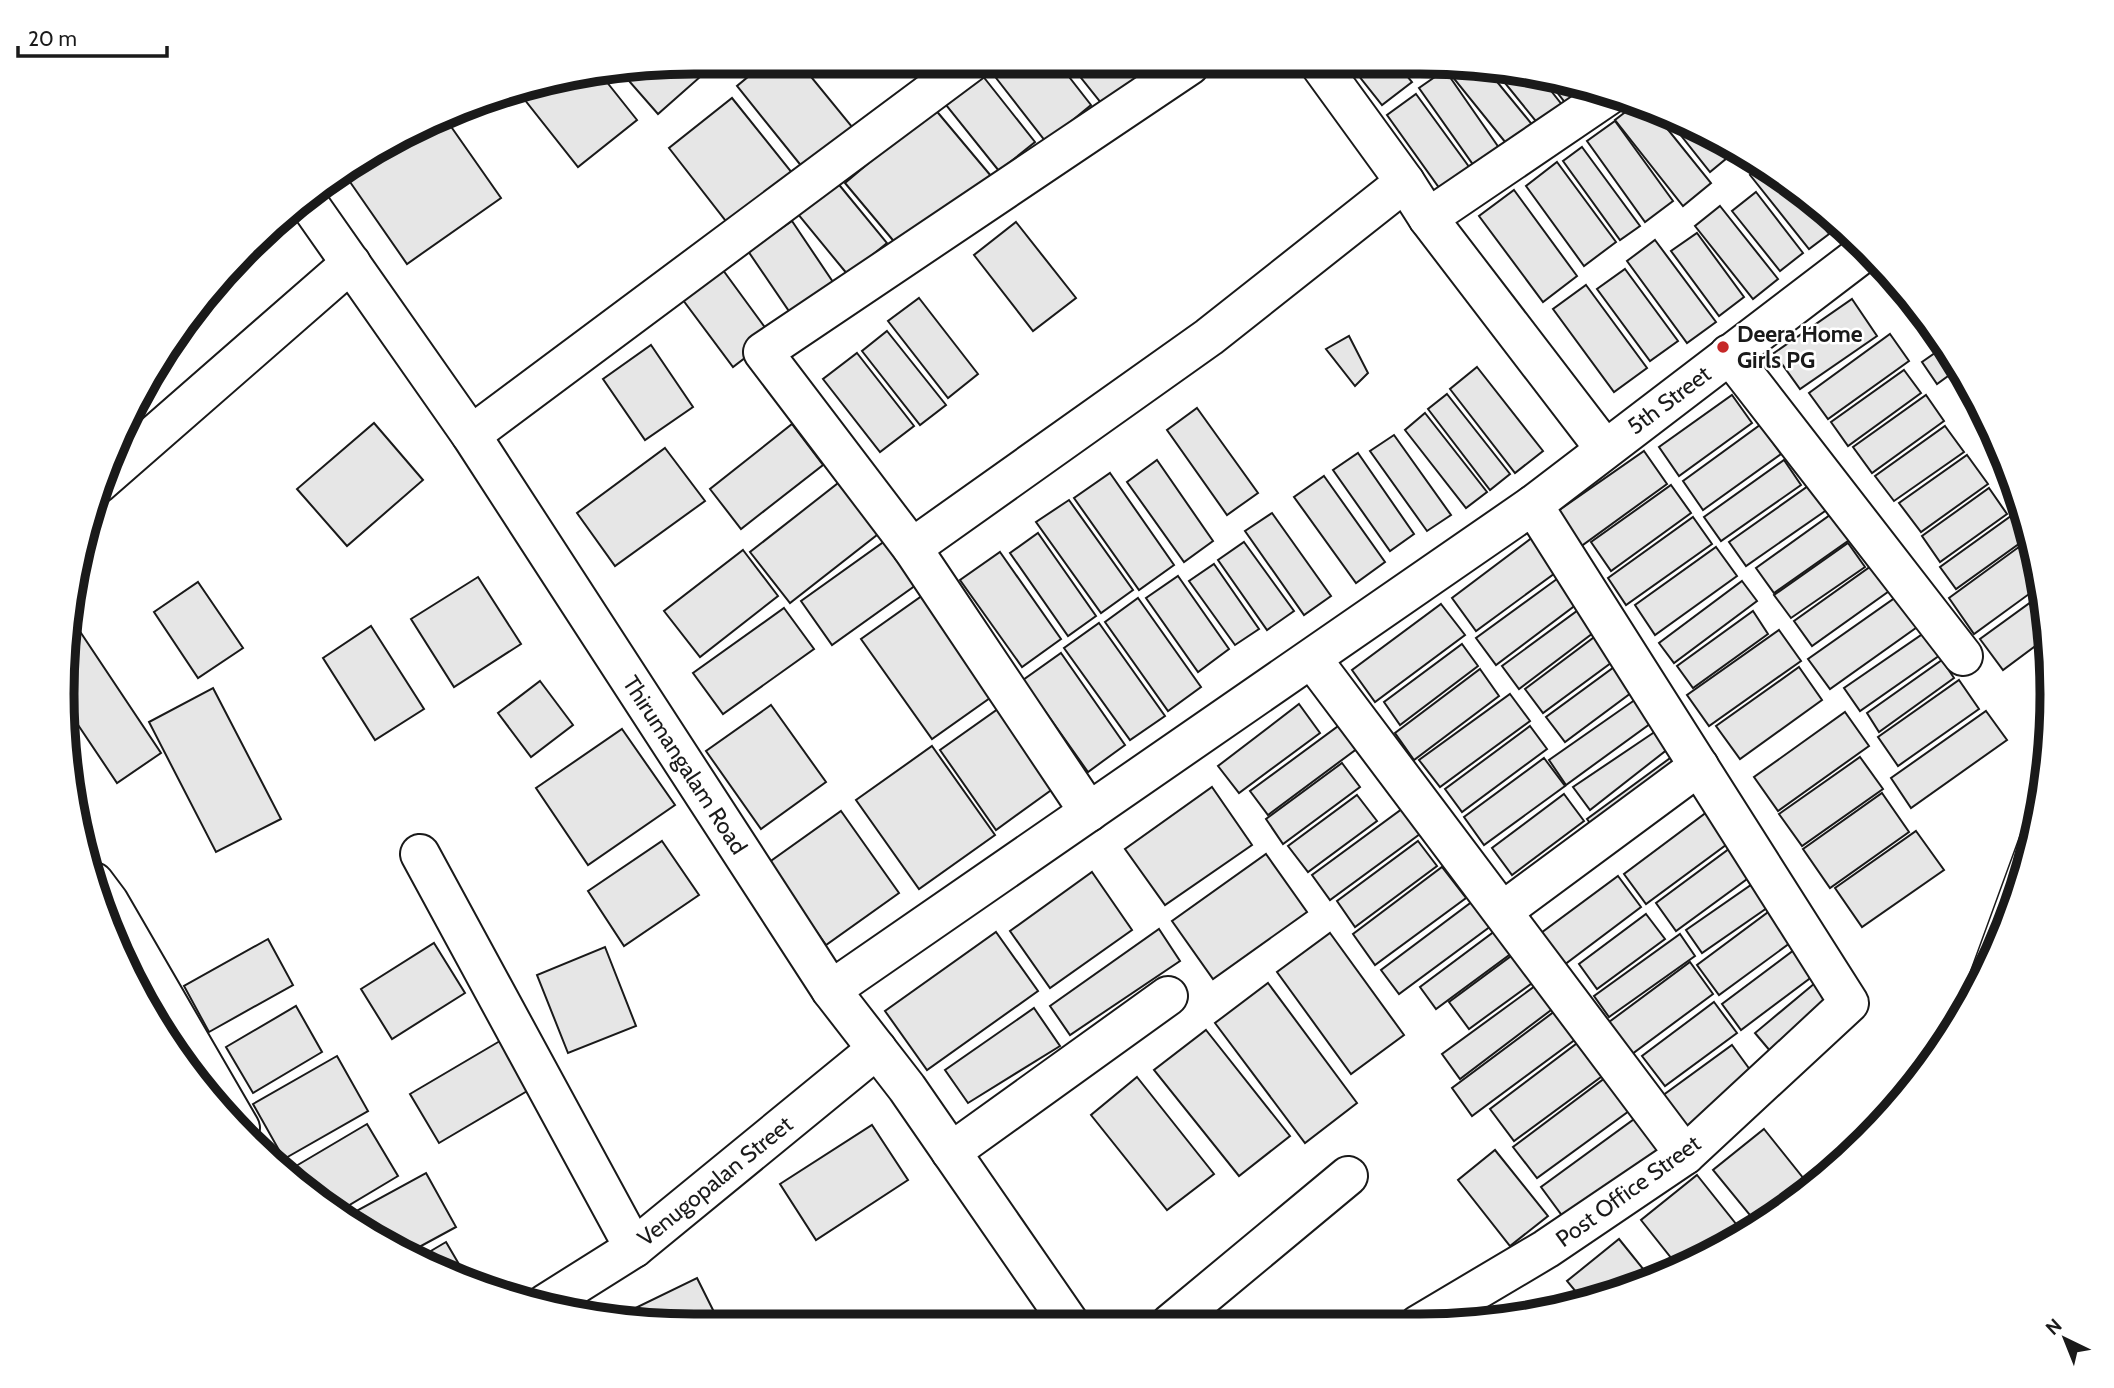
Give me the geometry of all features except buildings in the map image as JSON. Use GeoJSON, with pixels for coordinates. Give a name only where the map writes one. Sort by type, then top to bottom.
{"type":"FeatureCollection","features":[{"type":"Feature","properties":{"kind":"street"},"geometry":{"type":"LineString","coordinates":[[471,435],[956,74]]}},
{"type":"Feature","properties":{"kind":"street"},"geometry":{"type":"LineString","coordinates":[[1089,812],[912,548],[763,352],[1177,74]]}},
{"type":"Feature","properties":{"kind":"street"},"geometry":{"type":"LineString","coordinates":[[1327,74],[1428,218],[1605,449]]}},
{"type":"Feature","properties":{"kind":"street"},"geometry":{"type":"LineString","coordinates":[[1428,218],[1601,101]]}},
{"type":"Feature","properties":{"kind":"street"},"geometry":{"type":"LineString","coordinates":[[912,548],[1209,337],[1405,182]]}},
{"type":"Feature","properties":{"kind":"street","name":"Thirumangalam Road"},"geometry":{"type":"LineString","coordinates":[[311,206],[471,435],[831,990],[951,1152],[1063,1314]]}},
{"type":"Feature","properties":{"kind":"street","name":"5th Street"},"geometry":{"type":"LineString","coordinates":[[831,990],[1533,505],[1860,256]]}},
{"type":"Feature","properties":{"kind":"street"},"geometry":{"type":"LineString","coordinates":[[118,464],[351,264]]}},
{"type":"Feature","properties":{"kind":"street"},"geometry":{"type":"LineString","coordinates":[[1729,354],[1963,656]]}},
{"type":"Feature","properties":{"kind":"street"},"geometry":{"type":"LineString","coordinates":[[1503,911],[1699,766],[1533,505]]}},
{"type":"Feature","properties":{"kind":"street"},"geometry":{"type":"LineString","coordinates":[[1312,659],[1685,1155]]}},
{"type":"Feature","properties":{"kind":"street","name":"Post Office Street"},"geometry":{"type":"LineString","coordinates":[[1437,1314],[1546,1249],[1685,1155],[1849,1003],[1699,766]]}},
{"type":"Feature","properties":{"kind":"street"},"geometry":{"type":"LineString","coordinates":[[420,854],[634,1248]]}},
{"type":"Feature","properties":{"kind":"street"},"geometry":{"type":"LineString","coordinates":[[112,908],[162,1011],[206,1077]]}},
{"type":"Feature","properties":{"kind":"street"},"geometry":{"type":"LineString","coordinates":[[951,1152],[1168,996]]}},
{"type":"Feature","properties":{"kind":"street","name":"Venugopalan Street"},"geometry":{"type":"LineString","coordinates":[[554,1298],[634,1248],[877,1049]]}},
{"type":"Feature","properties":{"kind":"street"},"geometry":{"type":"LineString","coordinates":[[1182,1314],[1348,1176]]}},
{"type":"Feature","properties":{"kind":"place","name":"Deera Home Girls PG"},"geometry":{"type":"Point","coordinates":[1723,347]}}]}
